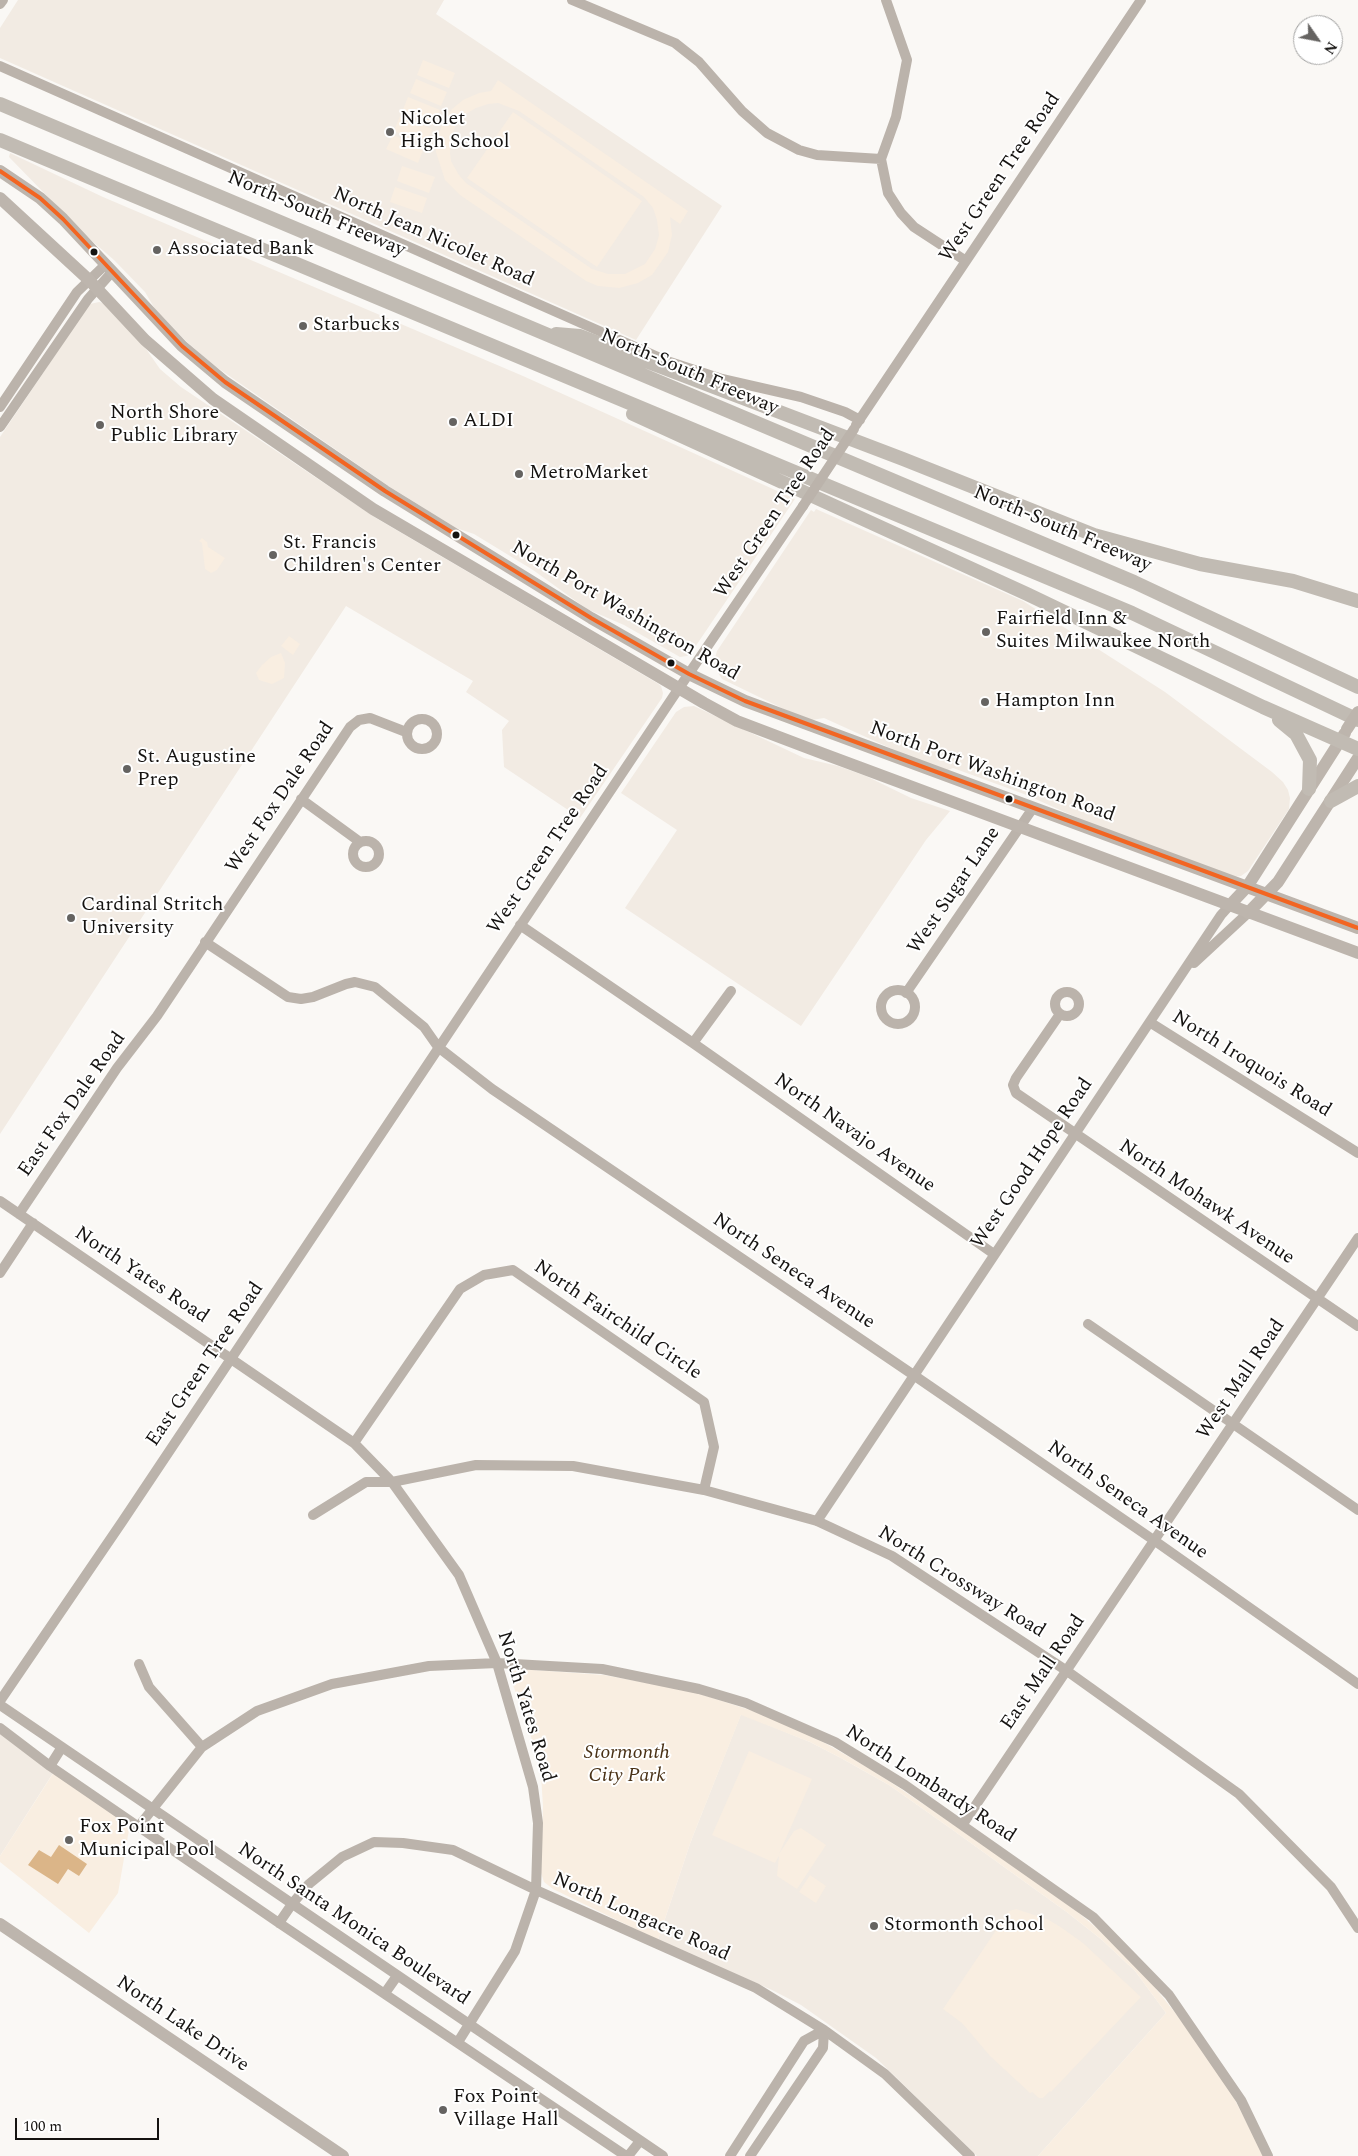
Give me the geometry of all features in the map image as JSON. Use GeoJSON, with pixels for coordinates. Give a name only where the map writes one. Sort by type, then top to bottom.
{"type":"FeatureCollection","features":[{"type":"Feature","properties":{"kind":"highway","name":"North-South Freeway"},"geometry":{"type":"LineString","coordinates":[[0,104],[1134,582],[1358,687]]}},
{"type":"Feature","properties":{"kind":"highway"},"geometry":{"type":"LineString","coordinates":[[0,140],[1132,613],[1353,724]]}},
{"type":"Feature","properties":{"kind":"highway"},"geometry":{"type":"LineString","coordinates":[[543,333],[580,336],[903,459],[1094,535],[1200,564],[1293,581],[1358,601]]}},
{"type":"Feature","properties":{"kind":"highway"},"geometry":{"type":"LineString","coordinates":[[574,380],[617,407],[1027,594],[1263,707],[1358,750]]}},
{"type":"Feature","properties":{"kind":"highway"},"geometry":{"type":"LineString","coordinates":[[1263,707],[1296,734],[1310,760],[1310,790]]}},
{"type":"Feature","properties":{"kind":"highway"},"geometry":{"type":"LineString","coordinates":[[1331,801],[1358,786]]}},
{"type":"Feature","properties":{"kind":"main road","name":"North Port Washington Road"},"geometry":{"type":"LineString","coordinates":[[0,171],[46,204],[182,346],[225,382],[385,491],[583,614],[689,674],[745,701],[1358,928]]}},
{"type":"Feature","properties":{"kind":"main road","name":"North Port Washington Road"},"geometry":{"type":"LineString","coordinates":[[0,198],[93,284],[145,340],[208,396],[374,509],[678,689],[737,721],[1358,953]]}},
{"type":"Feature","properties":{"kind":"main road"},"geometry":{"type":"LineString","coordinates":[[737,721],[745,701]]}},
{"type":"Feature","properties":{"kind":"main road","name":"West Good Hope Road"},"geometry":{"type":"LineString","coordinates":[[1230,906],[1247,887],[1353,724],[1358,712]]}},
{"type":"Feature","properties":{"kind":"main road","name":"West Good Hope Road"},"geometry":{"type":"LineString","coordinates":[[1248,913],[1267,894],[1286,870],[1358,758]]}},
{"type":"Feature","properties":{"kind":"main road"},"geometry":{"type":"LineString","coordinates":[[948,800],[959,780]]}},
{"type":"Feature","properties":{"kind":"main road"},"geometry":{"type":"LineString","coordinates":[[1324,941],[1333,919]]}},
{"type":"Feature","properties":{"kind":"main road","name":"North Lake Drive"},"geometry":{"type":"LineString","coordinates":[[0,1924],[343,2156]]}},
{"type":"Feature","properties":{"kind":"street"},"geometry":{"type":"LineString","coordinates":[[0,4],[2,0]]}},
{"type":"Feature","properties":{"kind":"street"},"geometry":{"type":"LineString","coordinates":[[572,0],[675,43],[699,62],[742,111],[767,133],[799,150],[817,155],[882,159]]}},
{"type":"Feature","properties":{"kind":"street"},"geometry":{"type":"LineString","coordinates":[[886,0],[907,60],[896,117],[882,159],[888,193],[901,213],[914,227],[966,261]]}},
{"type":"Feature","properties":{"kind":"street","name":"West Green Tree Road"},"geometry":{"type":"LineString","coordinates":[[438,1047],[1141,0]]}},
{"type":"Feature","properties":{"kind":"street","name":"North Jean Nicolet Road"},"geometry":{"type":"LineString","coordinates":[[0,66],[666,361],[722,380],[796,396],[844,412],[857,424]]}},
{"type":"Feature","properties":{"kind":"street"},"geometry":{"type":"LineString","coordinates":[[0,407],[77,292],[93,284],[109,268]]}},
{"type":"Feature","properties":{"kind":"street"},"geometry":{"type":"LineString","coordinates":[[0,427],[88,299],[93,284]]}},
{"type":"Feature","properties":{"kind":"street","name":"West Fox Dale Road"},"geometry":{"type":"LineString","coordinates":[[157,1016],[350,727],[365,717],[378,719],[406,732]]}},
{"type":"Feature","properties":{"kind":"street"},"geometry":{"type":"LineString","coordinates":[[301,799],[360,842]]}},
{"type":"Feature","properties":{"kind":"street","name":"West Sugar Lane"},"geometry":{"type":"LineString","coordinates":[[906,993],[1033,808]]}},
{"type":"Feature","properties":{"kind":"street","name":"West Good Hope Road"},"geometry":{"type":"LineString","coordinates":[[818,1521],[994,1254],[1151,1023],[1221,915],[1230,906]]}},
{"type":"Feature","properties":{"kind":"street","name":"West Good Hope Road"},"geometry":{"type":"LineString","coordinates":[[1183,974],[1248,913]]}},
{"type":"Feature","properties":{"kind":"street","name":"North Navajo Avenue"},"geometry":{"type":"LineString","coordinates":[[520,925],[693,1043],[994,1254]]}},
{"type":"Feature","properties":{"kind":"street","name":"North Seneca Avenue"},"geometry":{"type":"LineString","coordinates":[[205,942],[288,997],[301,999],[313,997],[355,982],[370,984],[424,1027],[438,1047],[492,1089],[915,1376],[1155,1541],[1358,1684]]}},
{"type":"Feature","properties":{"kind":"street"},"geometry":{"type":"LineString","coordinates":[[693,1043],[731,991]]}},
{"type":"Feature","properties":{"kind":"street","name":"North Mohawk Avenue"},"geometry":{"type":"LineString","coordinates":[[1060,1014],[1016,1078],[1014,1089],[1022,1098],[1358,1326]]}},
{"type":"Feature","properties":{"kind":"street","name":"East Fox Dale Road"},"geometry":{"type":"LineString","coordinates":[[19,1214],[117,1068],[157,1016]]}},
{"type":"Feature","properties":{"kind":"street","name":"North Iroquois Road"},"geometry":{"type":"LineString","coordinates":[[1151,1023],[1358,1153]]}},
{"type":"Feature","properties":{"kind":"street","name":"East Green Tree Road"},"geometry":{"type":"LineString","coordinates":[[0,1701],[232,1359],[438,1047]]}},
{"type":"Feature","properties":{"kind":"street","name":"North Yates Road"},"geometry":{"type":"LineString","coordinates":[[0,1201],[354,1442],[392,1482],[460,1575],[497,1663],[533,1787],[538,1823],[536,1890],[514,1951],[458,2042]]}},
{"type":"Feature","properties":{"kind":"street"},"geometry":{"type":"LineString","coordinates":[[0,1273],[32,1224]]}},
{"type":"Feature","properties":{"kind":"street","name":"West Mall Road"},"geometry":{"type":"LineString","coordinates":[[1155,1541],[1358,1238]]}},
{"type":"Feature","properties":{"kind":"street","name":"North Fairchild Circle"},"geometry":{"type":"LineString","coordinates":[[354,1442],[460,1289],[484,1275],[513,1270],[704,1402],[714,1447],[704,1490]]}},
{"type":"Feature","properties":{"kind":"street"},"geometry":{"type":"LineString","coordinates":[[1088,1324],[1358,1510]]}},
{"type":"Feature","properties":{"kind":"street","name":"North Crossway Road"},"geometry":{"type":"LineString","coordinates":[[313,1515],[366,1482],[392,1482],[476,1466],[573,1466],[704,1490],[818,1521],[892,1556],[1067,1671],[1239,1794],[1331,1887],[1358,1928]]}},
{"type":"Feature","properties":{"kind":"street","name":"East Mall Road"},"geometry":{"type":"LineString","coordinates":[[963,1824],[1155,1541]]}},
{"type":"Feature","properties":{"kind":"street","name":"North Lombardy Road"},"geometry":{"type":"LineString","coordinates":[[140,1826],[202,1747],[257,1711],[332,1684],[429,1666],[497,1663],[602,1669],[699,1689],[746,1703],[835,1742],[905,1785],[963,1824],[1092,1916],[1169,1995],[1241,2100],[1268,2156]]}},
{"type":"Feature","properties":{"kind":"street"},"geometry":{"type":"LineString","coordinates":[[139,1664],[149,1687],[202,1747]]}},
{"type":"Feature","properties":{"kind":"street","name":"North Santa Monica Boulevard"},"geometry":{"type":"LineString","coordinates":[[0,1705],[663,2156]]}},
{"type":"Feature","properties":{"kind":"street","name":"North Santa Monica Boulevard"},"geometry":{"type":"LineString","coordinates":[[0,1728],[50,1766],[279,1923],[627,2156]]}},
{"type":"Feature","properties":{"kind":"street"},"geometry":{"type":"LineString","coordinates":[[50,1766],[62,1747]]}},
{"type":"Feature","properties":{"kind":"street","name":"North Longacre Road"},"geometry":{"type":"LineString","coordinates":[[279,1923],[292,1904],[310,1884],[342,1857],[374,1842],[403,1843],[453,1850],[536,1890],[756,1988],[824,2030],[885,2074],[970,2156]]}},
{"type":"Feature","properties":{"kind":"street"},"geometry":{"type":"LineString","coordinates":[[385,1993],[398,1976]]}},
{"type":"Feature","properties":{"kind":"street"},"geometry":{"type":"LineString","coordinates":[[730,2156],[804,2041],[824,2030]]}},
{"type":"Feature","properties":{"kind":"street"},"geometry":{"type":"LineString","coordinates":[[750,2156],[823,2048],[824,2030]]}},
{"type":"Feature","properties":{"kind":"street"},"geometry":{"type":"LineString","coordinates":[[627,2156],[640,2141]]}},
{"type":"Feature","properties":{"kind":"shaded area","name":"Nicolet High School"},"geometry":{"type":"Polygon","coordinates":[[[18,0],[444,0],[436,14],[722,206],[636,340],[0,58],[0,28],[18,0]]]}},
{"type":"Feature","properties":{"kind":"shaded area"},"geometry":{"type":"Polygon","coordinates":[[[10,153],[103,197],[523,376],[795,499],[691,653],[680,657],[624,625],[587,609],[533,570],[474,534],[456,528],[390,487],[212,364],[186,341],[155,309],[145,292],[114,260],[84,234],[9,157],[10,153]]]}},
{"type":"Feature","properties":{"kind":"shaded area"},"geometry":{"type":"Polygon","coordinates":[[[103,303],[144,346],[160,369],[181,387],[376,518],[657,683],[661,686],[663,693],[662,698],[580,818],[504,767],[502,730],[509,721],[466,692],[473,681],[346,606],[0,1134],[0,437],[86,309],[90,304],[103,303]]]}},
{"type":"Feature","properties":{"kind":"shaded area"},"geometry":{"type":"Polygon","coordinates":[[[816,509],[1023,601],[1165,692],[1272,772],[1283,782],[1288,790],[1290,798],[1289,809],[1248,871],[1241,876],[1234,877],[1094,825],[1024,794],[953,768],[948,770],[910,757],[824,718],[812,720],[790,712],[722,679],[713,665],[717,651],[811,510],[814,512],[816,509]]]}},
{"type":"Feature","properties":{"kind":"shaded area"},"geometry":{"type":"Polygon","coordinates":[[[694,706],[804,758],[838,766],[866,776],[911,798],[950,811],[926,840],[801,1026],[625,908],[677,830],[621,793],[676,712],[684,707],[694,706]]]}},
{"type":"Feature","properties":{"kind":"shaded area","name":"Stormonth School"},"geometry":{"type":"Polygon","coordinates":[[[741,1714],[810,1742],[889,1785],[1068,1913],[1102,1940],[1135,1971],[1166,2013],[1038,2156],[977,2156],[876,2058],[801,2005],[772,1990],[658,1940],[691,1841],[741,1714]]]}},
{"type":"Feature","properties":{"kind":"shaded area"},"geometry":{"type":"Polygon","coordinates":[[[0,1728],[55,1770],[0,1856],[0,1728]]]}},
{"type":"Feature","properties":{"kind":"shaded area"},"geometry":{"type":"Polygon","coordinates":[[[59,1845],[87,1864],[79,1876],[68,1869],[58,1884],[28,1865],[39,1850],[51,1857],[59,1845]]]}},
{"type":"Feature","properties":{"kind":"green space"},"geometry":{"type":"Polygon","coordinates":[[[423,60],[455,73],[449,88],[417,75],[423,60]]]}},
{"type":"Feature","properties":{"kind":"green space"},"geometry":{"type":"Polygon","coordinates":[[[416,79],[447,92],[441,106],[410,93],[416,79]]]}},
{"type":"Feature","properties":{"kind":"green space"},"geometry":{"type":"Polygon","coordinates":[[[498,80],[688,211],[680,224],[670,217],[672,235],[668,252],[652,275],[638,283],[619,288],[598,286],[586,281],[460,195],[445,180],[436,152],[436,142],[443,122],[452,109],[463,100],[479,93],[491,91],[498,80]],[[498,103],[476,108],[464,115],[455,127],[451,139],[451,161],[459,175],[466,183],[592,269],[608,274],[625,274],[645,264],[655,249],[659,235],[653,208],[644,197],[519,111],[498,103]]]}},
{"type":"Feature","properties":{"kind":"green space"},"geometry":{"type":"Polygon","coordinates":[[[408,97],[440,110],[434,125],[402,112],[408,97]]]}},
{"type":"Feature","properties":{"kind":"green space"},"geometry":{"type":"Polygon","coordinates":[[[513,112],[642,201],[597,267],[467,178],[513,112]]]}},
{"type":"Feature","properties":{"kind":"green space"},"geometry":{"type":"Polygon","coordinates":[[[400,116],[432,129],[426,144],[394,131],[400,116]]]}},
{"type":"Feature","properties":{"kind":"green space"},"geometry":{"type":"Polygon","coordinates":[[[393,135],[424,148],[418,163],[386,149],[393,135]]]}},
{"type":"Feature","properties":{"kind":"green space"},"geometry":{"type":"Polygon","coordinates":[[[402,166],[435,177],[429,193],[397,181],[402,166]]]}},
{"type":"Feature","properties":{"kind":"green space"},"geometry":{"type":"Polygon","coordinates":[[[395,187],[427,198],[422,213],[390,202],[395,187]]]}},
{"type":"Feature","properties":{"kind":"green space"},"geometry":{"type":"Polygon","coordinates":[[[202,538],[207,542],[208,547],[225,558],[217,570],[211,573],[205,569],[202,543],[199,541],[202,538]]]}},
{"type":"Feature","properties":{"kind":"green space"},"geometry":{"type":"Polygon","coordinates":[[[289,636],[300,644],[293,655],[281,646],[289,636]]]}},
{"type":"Feature","properties":{"kind":"green space"},"geometry":{"type":"Polygon","coordinates":[[[281,653],[285,663],[284,678],[272,684],[259,680],[256,673],[262,665],[271,657],[281,653]]]}},
{"type":"Feature","properties":{"kind":"green space","name":"Stormonth City Park"},"geometry":{"type":"Polygon","coordinates":[[[519,1669],[604,1675],[691,1691],[753,1711],[816,1738],[874,1771],[1073,1908],[1107,1937],[1144,1974],[1185,2025],[1233,2096],[1264,2156],[1038,2156],[1166,2013],[1135,1971],[1102,1940],[1068,1913],[889,1785],[810,1742],[741,1715],[691,1841],[658,1940],[553,1889],[544,1882],[541,1873],[543,1806],[541,1775],[528,1725],[510,1677],[513,1671],[519,1669]]]}},
{"type":"Feature","properties":{"kind":"green space"},"geometry":{"type":"Polygon","coordinates":[[[749,1751],[812,1779],[779,1854],[794,1831],[801,1828],[826,1845],[797,1889],[777,1876],[779,1856],[775,1863],[712,1835],[749,1751]]]}},
{"type":"Feature","properties":{"kind":"green space","name":"Fox Point Municipal Pool"},"geometry":{"type":"Polygon","coordinates":[[[54,1772],[130,1824],[118,1893],[89,1933],[0,1862],[0,1856],[54,1772]]]}},
{"type":"Feature","properties":{"kind":"green space"},"geometry":{"type":"Polygon","coordinates":[[[810,1875],[826,1886],[816,1903],[799,1892],[810,1875]]]}},
{"type":"Feature","properties":{"kind":"green space"},"geometry":{"type":"Polygon","coordinates":[[[1016,1909],[1049,1920],[1062,1928],[1083,1943],[1141,1997],[1051,2092],[1043,2098],[1039,2098],[1032,2092],[1030,2093],[990,2056],[962,2023],[943,2009],[1009,1911],[1016,1909]]]}},
{"type":"Feature","properties":{"kind":"transit line"},"geometry":{"type":"LineString","coordinates":[[0,171],[40,198],[63,219],[182,346],[225,382],[385,491],[591,618],[689,674],[745,701],[1358,928]]}},
{"type":"Feature","properties":{"kind":"place","name":"Nicolet High School"},"geometry":{"type":"Point","coordinates":[390,132]}},
{"type":"Feature","properties":{"kind":"place","name":"Associated Bank"},"geometry":{"type":"Point","coordinates":[157,250]}},
{"type":"Feature","properties":{"kind":"place","name":"Starbucks"},"geometry":{"type":"Point","coordinates":[303,326]}},
{"type":"Feature","properties":{"kind":"place","name":"ALDI"},"geometry":{"type":"Point","coordinates":[453,422]}},
{"type":"Feature","properties":{"kind":"place","name":"North Shore Public Library"},"geometry":{"type":"Point","coordinates":[100,425]}},
{"type":"Feature","properties":{"kind":"place","name":"MetroMarket"},"geometry":{"type":"Point","coordinates":[519,474]}},
{"type":"Feature","properties":{"kind":"place","name":"St. Francis Children's Center"},"geometry":{"type":"Point","coordinates":[273,555]}},
{"type":"Feature","properties":{"kind":"place","name":"Fairfield Inn & Suites Milwaukee North"},"geometry":{"type":"Point","coordinates":[986,632]}},
{"type":"Feature","properties":{"kind":"place","name":"Hampton Inn"},"geometry":{"type":"Point","coordinates":[985,702]}},
{"type":"Feature","properties":{"kind":"place","name":"St. Augustine Prep"},"geometry":{"type":"Point","coordinates":[127,769]}},
{"type":"Feature","properties":{"kind":"place","name":"Cardinal Stritch University"},"geometry":{"type":"Point","coordinates":[71,918]}},
{"type":"Feature","properties":{"kind":"place","name":"Fox Point Municipal Pool"},"geometry":{"type":"Point","coordinates":[69,1840]}},
{"type":"Feature","properties":{"kind":"place","name":"Stormonth School"},"geometry":{"type":"Point","coordinates":[874,1926]}},
{"type":"Feature","properties":{"kind":"place","name":"Fox Point Village Hall"},"geometry":{"type":"Point","coordinates":[443,2110]}}]}
